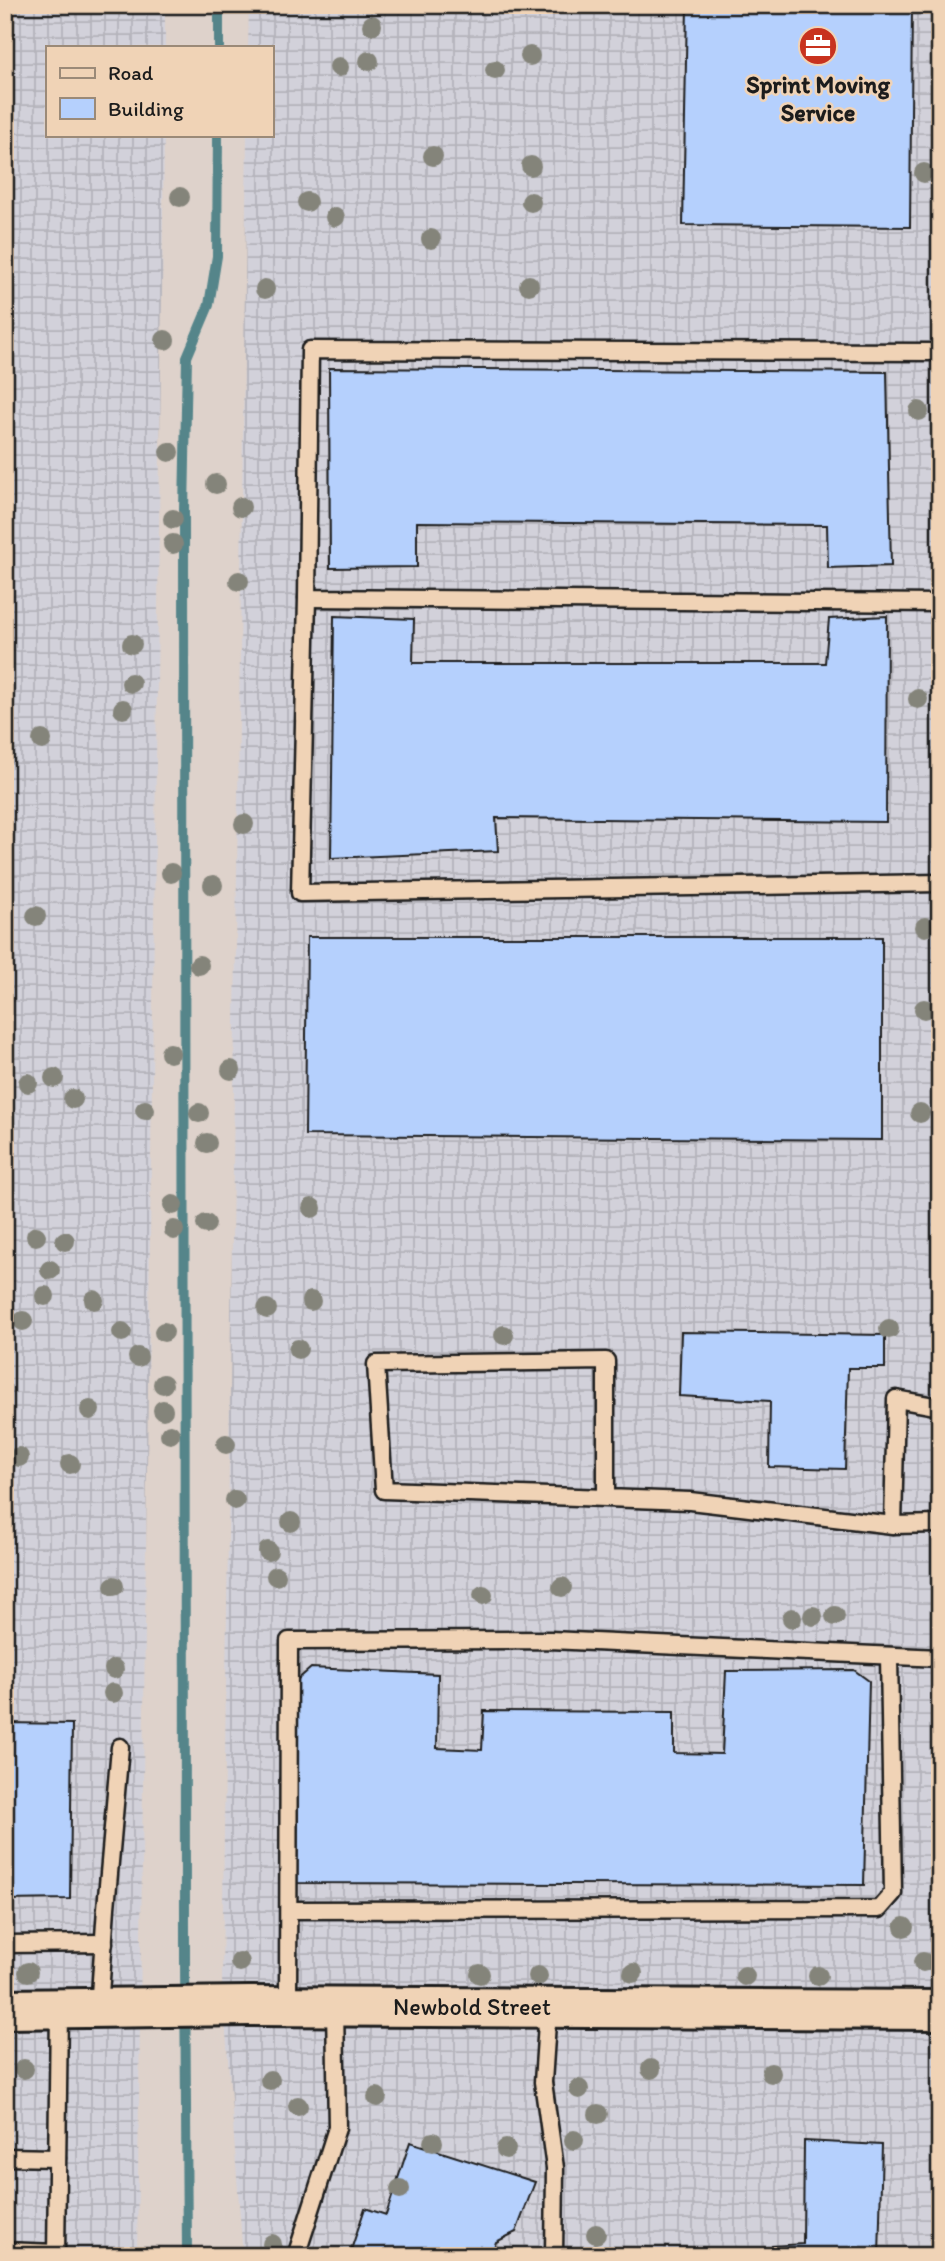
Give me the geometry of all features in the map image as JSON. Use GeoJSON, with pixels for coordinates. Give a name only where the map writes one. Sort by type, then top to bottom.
{"type":"FeatureCollection","features":[{"type":"Feature","properties":{"kind":"street","name":"Newbold Street"},"geometry":{"type":"LineString","coordinates":[[5,2009],[249,2006],[940,2010]]}},
{"type":"Feature","properties":{"kind":"lane"},"geometry":{"type":"LineString","coordinates":[[940,352],[310,350],[300,893],[940,883]]}},
{"type":"Feature","properties":{"kind":"lane"},"geometry":{"type":"LineString","coordinates":[[307,598],[940,603]]}},
{"type":"Feature","properties":{"kind":"lane"},"geometry":{"type":"LineString","coordinates":[[606,1498],[606,1361],[376,1364],[384,1490],[606,1498],[690,1501],[893,1525],[940,1524]]}},
{"type":"Feature","properties":{"kind":"lane"},"geometry":{"type":"LineString","coordinates":[[893,1525],[896,1399],[940,1407]]}},
{"type":"Feature","properties":{"kind":"lane"},"geometry":{"type":"LineString","coordinates":[[288,2007],[289,1641],[550,1640],[940,1658]]}},
{"type":"Feature","properties":{"kind":"lane"},"geometry":{"type":"LineString","coordinates":[[289,1910],[879,1909],[893,1893],[890,1656]]}},
{"type":"Feature","properties":{"kind":"lane"},"geometry":{"type":"LineString","coordinates":[[99,2009],[120,1748]]}},
{"type":"Feature","properties":{"kind":"lane"},"geometry":{"type":"LineString","coordinates":[[5,1944],[104,1943]]}},
{"type":"Feature","properties":{"kind":"lane"},"geometry":{"type":"LineString","coordinates":[[298,2256],[337,2128],[335,2007]]}},
{"type":"Feature","properties":{"kind":"lane"},"geometry":{"type":"LineString","coordinates":[[548,2008],[543,2082],[555,2168],[554,2256]]}},
{"type":"Feature","properties":{"kind":"lane"},"geometry":{"type":"LineString","coordinates":[[5,2252],[56,2254],[59,2009]]}},
{"type":"Feature","properties":{"kind":"lane"},"geometry":{"type":"LineString","coordinates":[[5,2157],[57,2158]]}},
{"type":"Feature","properties":{"kind":"shaded area"},"geometry":{"type":"Polygon","coordinates":[[[5,5],[165,5],[165,46],[46,46],[46,136],[164,136],[137,2256],[5,2256],[5,5]]]}},
{"type":"Feature","properties":{"kind":"shaded area"},"geometry":{"type":"Polygon","coordinates":[[[249,5],[940,5],[940,2256],[243,2256],[222,1980],[247,136],[273,136],[273,46],[248,46],[249,5]]]}},
{"type":"Feature","properties":{"kind":"building"},"geometry":{"type":"Polygon","coordinates":[[[687,5],[912,5],[910,227],[683,225],[687,5]]]}},
{"type":"Feature","properties":{"kind":"building"},"geometry":{"type":"Polygon","coordinates":[[[329,368],[887,372],[891,566],[828,568],[827,525],[417,522],[417,567],[330,568],[329,368]]]}},
{"type":"Feature","properties":{"kind":"building"},"geometry":{"type":"Polygon","coordinates":[[[334,616],[414,619],[413,663],[825,663],[829,619],[887,616],[886,822],[496,818],[498,851],[331,858],[334,616]]]}},
{"type":"Feature","properties":{"kind":"building"},"geometry":{"type":"Polygon","coordinates":[[[307,937],[882,937],[882,1140],[305,1135],[307,937]]]}},
{"type":"Feature","properties":{"kind":"building"},"geometry":{"type":"Polygon","coordinates":[[[681,1332],[885,1335],[885,1368],[848,1368],[845,1469],[769,1467],[770,1401],[679,1396],[681,1332]]]}},
{"type":"Feature","properties":{"kind":"building"},"geometry":{"type":"Polygon","coordinates":[[[311,1668],[438,1674],[437,1748],[482,1750],[484,1711],[674,1712],[674,1753],[722,1754],[726,1671],[854,1670],[869,1681],[864,1885],[295,1883],[296,1681],[311,1668]]]}},
{"type":"Feature","properties":{"kind":"building"},"geometry":{"type":"Polygon","coordinates":[[[5,1723],[72,1724],[70,1899],[5,1900],[5,1723]]]}},
{"type":"Feature","properties":{"kind":"building"},"geometry":{"type":"Polygon","coordinates":[[[804,2141],[882,2145],[879,2256],[772,2256],[772,2246],[803,2244],[804,2141]]]}},
{"type":"Feature","properties":{"kind":"building"},"geometry":{"type":"Polygon","coordinates":[[[410,2142],[535,2182],[516,2232],[496,2242],[491,2256],[349,2256],[365,2208],[386,2215],[410,2142]]]}},
{"type":"Feature","properties":{"kind":"waterway"},"geometry":{"type":"LineString","coordinates":[[219,5],[219,46]]}},
{"type":"Feature","properties":{"kind":"waterway"},"geometry":{"type":"LineString","coordinates":[[187,2256],[184,511],[187,357],[209,305],[217,256],[218,136]]}},
{"type":"Feature","properties":{"kind":"place","name":"Sprint Moving Service"},"geometry":{"type":"Point","coordinates":[818,46]}}]}
